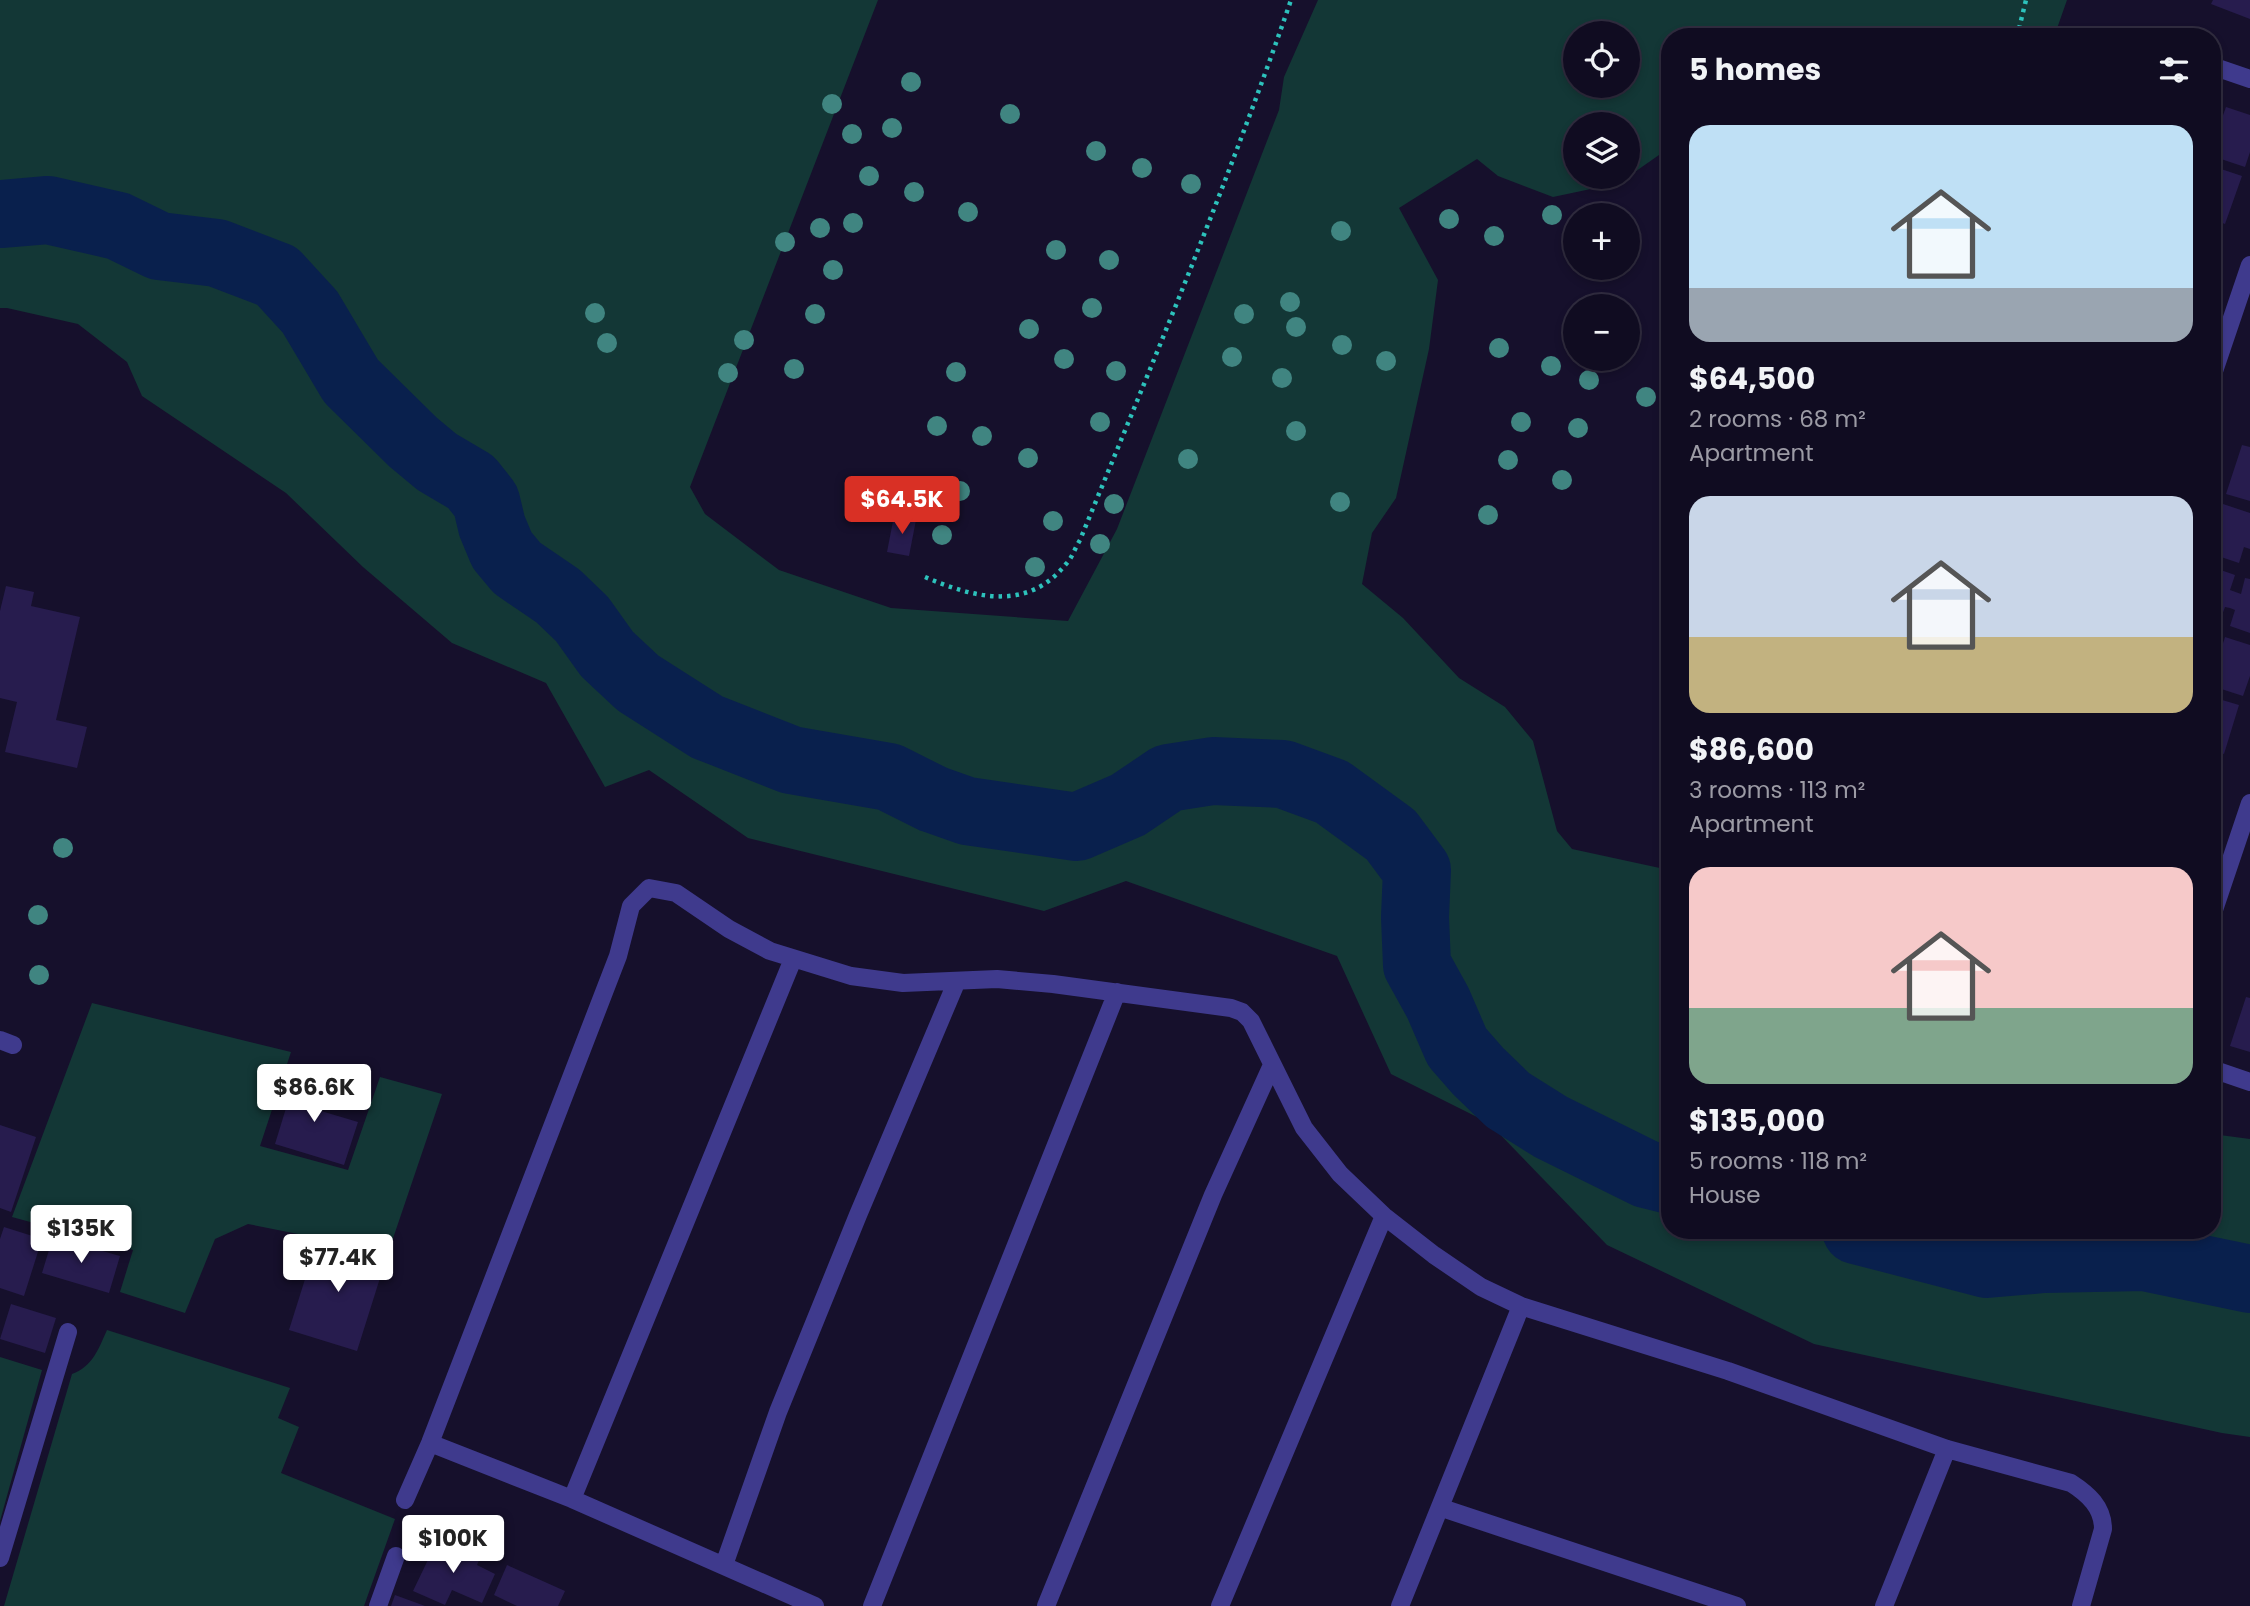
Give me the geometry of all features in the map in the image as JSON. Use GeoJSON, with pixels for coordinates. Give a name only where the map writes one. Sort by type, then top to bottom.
{"type":"FeatureCollection","features":[{"type":"Feature","properties":{"kind":"street"},"geometry":{"type":"LineString","coordinates":[[2221,68],[2250,79]]}},
{"type":"Feature","properties":{"kind":"street"},"geometry":{"type":"LineString","coordinates":[[2221,350],[2250,265]]}},
{"type":"Feature","properties":{"kind":"street"},"geometry":{"type":"LineString","coordinates":[[2221,889],[2250,803]]}},
{"type":"Feature","properties":{"kind":"street"},"geometry":{"type":"LineString","coordinates":[[405,1500],[430,1443],[618,956],[631,906],[649,888],[676,893],[729,929],[770,951],[851,976],[903,983],[956,983],[997,979],[1117,992],[1231,1008],[1242,1012],[1256,1029],[1304,1128],[1340,1174],[1384,1216],[1434,1255],[1481,1286],[1521,1306],[1728,1371],[1947,1449],[2071,1483],[2084,1492],[2094,1502],[2103,1518],[2103,1529],[2081,1606]]}},
{"type":"Feature","properties":{"kind":"street"},"geometry":{"type":"LineString","coordinates":[[572,1499],[793,959]]}},
{"type":"Feature","properties":{"kind":"street"},"geometry":{"type":"LineString","coordinates":[[724,1565],[778,1412],[956,983]]}},
{"type":"Feature","properties":{"kind":"street"},"geometry":{"type":"LineString","coordinates":[[872,1606],[1117,992]]}},
{"type":"Feature","properties":{"kind":"street"},"geometry":{"type":"LineString","coordinates":[[1046,1606],[1213,1195],[1272,1065]]}},
{"type":"Feature","properties":{"kind":"street"},"geometry":{"type":"LineString","coordinates":[[2221,1072],[2250,1082]]}},
{"type":"Feature","properties":{"kind":"street"},"geometry":{"type":"LineString","coordinates":[[1220,1606],[1384,1216]]}},
{"type":"Feature","properties":{"kind":"street"},"geometry":{"type":"LineString","coordinates":[[1400,1606],[1442,1508],[1521,1306]]}},
{"type":"Feature","properties":{"kind":"street"},"geometry":{"type":"LineString","coordinates":[[0,1558],[68,1332]]}},
{"type":"Feature","properties":{"kind":"street"},"geometry":{"type":"LineString","coordinates":[[430,1443],[572,1499],[815,1606]]}},
{"type":"Feature","properties":{"kind":"street"},"geometry":{"type":"LineString","coordinates":[[1884,1606],[1947,1449]]}},
{"type":"Feature","properties":{"kind":"street"},"geometry":{"type":"LineString","coordinates":[[1442,1508],[1737,1606]]}},
{"type":"Feature","properties":{"kind":"street"},"geometry":{"type":"LineString","coordinates":[[377,1606],[396,1556]]}},
{"type":"Feature","properties":{"kind":"path"},"geometry":{"type":"LineString","coordinates":[[925,577],[956,590],[1006,598],[1038,589],[1066,565],[1080,541],[1184,286],[1291,0]]}},
{"type":"Feature","properties":{"kind":"path"},"geometry":{"type":"LineString","coordinates":[[2019,28],[2026,0]]}},
{"type":"Feature","properties":{"kind":"green space"},"geometry":{"type":"Polygon","coordinates":[[[0,0],[878,0],[690,487],[705,514],[779,570],[891,608],[1068,621],[1117,529],[1279,110],[1284,77],[1318,0],[2067,0],[2057,28],[1661,28],[1661,154],[1640,169],[1640,112],[1563,112],[1563,189],[1591,189],[1553,197],[1498,176],[1477,159],[1399,208],[1438,280],[1429,349],[1396,498],[1372,533],[1362,584],[1403,618],[1459,678],[1505,707],[1533,741],[1557,831],[1572,849],[1661,868],[1661,1239],[2221,1239],[2221,1135],[2250,1139],[2250,1437],[1814,1344],[1607,1245],[1489,1123],[1391,1074],[1337,956],[1126,881],[1044,911],[748,838],[649,770],[605,787],[546,683],[452,643],[363,567],[286,493],[142,396],[127,362],[78,324],[0,308],[0,0]]]}},
{"type":"Feature","properties":{"kind":"green space"},"geometry":{"type":"Polygon","coordinates":[[[92,1003],[291,1052],[260,1146],[348,1170],[380,1077],[442,1094],[386,1259],[318,1238],[248,1224],[215,1239],[185,1313],[120,1292],[133,1250],[12,1217],[92,1003]]]}},
{"type":"Feature","properties":{"kind":"green space"},"geometry":{"type":"Polygon","coordinates":[[[107,1330],[290,1388],[278,1418],[299,1427],[281,1473],[395,1519],[364,1606],[4,1606],[72,1374],[90,1362],[107,1330]]]}},
{"type":"Feature","properties":{"kind":"green space"},"geometry":{"type":"Polygon","coordinates":[[[0,1357],[42,1370],[0,1521],[0,1357]]]}},
{"type":"Feature","properties":{"kind":"building"},"geometry":{"type":"Polygon","coordinates":[[[2213,0],[2250,0],[2250,19],[2211,4],[2213,0]]]}},
{"type":"Feature","properties":{"kind":"building"},"geometry":{"type":"Polygon","coordinates":[[[2226,107],[2250,115],[2250,152],[2245,167],[2221,159],[2221,121],[2226,107]]]}},
{"type":"Feature","properties":{"kind":"building"},"geometry":{"type":"Polygon","coordinates":[[[2221,169],[2242,176],[2225,224],[2221,222],[2221,169]]]}},
{"type":"Feature","properties":{"kind":"building"},"geometry":{"type":"Polygon","coordinates":[[[2242,445],[2250,447],[2250,501],[2226,494],[2242,445]]]}},
{"type":"Feature","properties":{"kind":"building"},"geometry":{"type":"Polygon","coordinates":[[[2221,503],[2250,513],[2250,549],[2244,547],[2239,563],[2221,557],[2221,503]]]}},
{"type":"Feature","properties":{"kind":"building"},"geometry":{"type":"Polygon","coordinates":[[[894,516],[916,520],[909,556],[887,552],[894,516]]]}},
{"type":"Feature","properties":{"kind":"building"},"geometry":{"type":"Polygon","coordinates":[[[2221,570],[2235,575],[2230,590],[2241,594],[2245,578],[2250,579],[2250,633],[2230,626],[2235,610],[2225,607],[2221,618],[2221,570]]]}},
{"type":"Feature","properties":{"kind":"building"},"geometry":{"type":"Polygon","coordinates":[[[6,586],[34,592],[31,606],[80,617],[56,720],[87,727],[77,768],[5,752],[17,702],[0,698],[0,611],[6,586]]]}},
{"type":"Feature","properties":{"kind":"building"},"geometry":{"type":"Polygon","coordinates":[[[2225,637],[2250,645],[2250,676],[2243,696],[2221,689],[2221,650],[2225,637]]]}},
{"type":"Feature","properties":{"kind":"building"},"geometry":{"type":"Polygon","coordinates":[[[2221,700],[2239,705],[2224,754],[2221,753],[2221,700]]]}},
{"type":"Feature","properties":{"kind":"building"},"geometry":{"type":"Polygon","coordinates":[[[2246,997],[2250,998],[2250,1052],[2230,1046],[2246,997]]]}},
{"type":"Feature","properties":{"kind":"building"},"geometry":{"type":"Polygon","coordinates":[[[298,1069],[321,1076],[311,1108],[358,1122],[344,1165],[275,1144],[298,1069]]]}},
{"type":"Feature","properties":{"kind":"building"},"geometry":{"type":"Polygon","coordinates":[[[0,1125],[36,1137],[11,1212],[0,1208],[0,1125]]]}},
{"type":"Feature","properties":{"kind":"building"},"geometry":{"type":"Polygon","coordinates":[[[4,1227],[42,1239],[24,1296],[0,1288],[0,1239],[4,1227]]]}},
{"type":"Feature","properties":{"kind":"building"},"geometry":{"type":"Polygon","coordinates":[[[53,1237],[120,1256],[109,1293],[42,1273],[53,1237]]]}},
{"type":"Feature","properties":{"kind":"building"},"geometry":{"type":"Polygon","coordinates":[[[318,1238],[386,1259],[357,1351],[289,1330],[318,1238]]]}},
{"type":"Feature","properties":{"kind":"building"},"geometry":{"type":"Polygon","coordinates":[[[11,1304],[56,1318],[45,1353],[0,1339],[11,1304]]]}},
{"type":"Feature","properties":{"kind":"building"},"geometry":{"type":"Polygon","coordinates":[[[438,1539],[480,1558],[477,1565],[495,1574],[482,1603],[452,1590],[445,1605],[413,1591],[438,1539]]]}},
{"type":"Feature","properties":{"kind":"building"},"geometry":{"type":"Polygon","coordinates":[[[507,1565],[565,1591],[558,1606],[517,1606],[494,1595],[507,1565]]]}},
{"type":"Feature","properties":{"kind":"building"},"geometry":{"type":"Polygon","coordinates":[[[395,1595],[425,1606],[391,1606],[395,1595]]]}},
{"type":"Feature","properties":{"kind":"waterway"},"geometry":{"type":"LineString","coordinates":[[0,214],[48,210],[118,226],[159,246],[217,253],[277,276],[310,312],[351,381],[413,442],[437,462],[471,482],[486,501],[502,550],[517,568],[558,596],[582,619],[607,654],[638,683],[707,727],[791,760],[889,777],[933,799],[967,811],[1077,827],[1128,805],[1168,778],[1213,771],[1283,774],[1332,792],[1391,835],[1417,870],[1417,965],[1438,1003],[1457,1047],[1508,1100],[1551,1127],[1646,1174],[1661,1178]]}},
{"type":"Feature","properties":{"kind":"waterway"},"geometry":{"type":"LineString","coordinates":[[1891,1239],[1987,1264],[2044,1259],[2144,1257],[2250,1279]]}}]}
